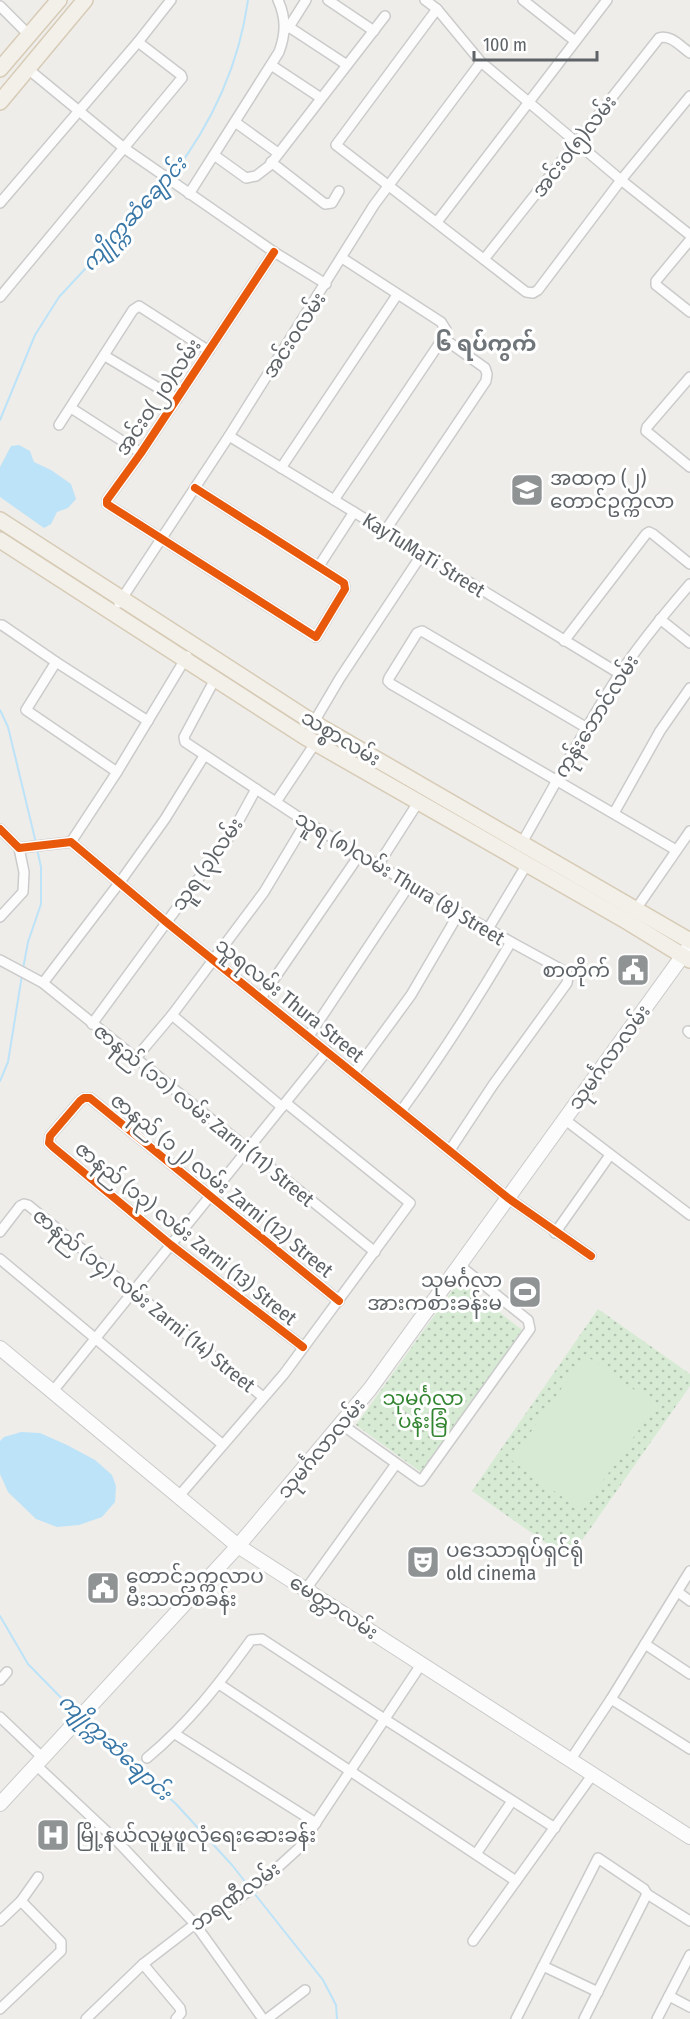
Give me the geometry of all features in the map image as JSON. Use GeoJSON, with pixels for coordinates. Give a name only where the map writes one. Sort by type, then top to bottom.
{"type":"FeatureCollection","features":[{"type":"Feature","properties":{"kind":"main road"},"geometry":{"type":"LineString","coordinates":[[0,69],[59,0]]}},
{"type":"Feature","properties":{"kind":"main road"},"geometry":{"type":"LineString","coordinates":[[0,102],[86,0]]}},
{"type":"Feature","properties":{"kind":"main road","name":"သစ္စာလမ်း"},"geometry":{"type":"LineString","coordinates":[[0,520],[117,606],[185,660],[311,740],[688,950]]}},
{"type":"Feature","properties":{"kind":"main road","name":"သစ္စာလမ်း"},"geometry":{"type":"LineString","coordinates":[[0,540],[117,606],[193,645],[521,855],[636,909],[688,950]]}},
{"type":"Feature","properties":{"kind":"main road","name":"သုမင်္ဂလာလမ်း"},"geometry":{"type":"LineString","coordinates":[[0,1804],[238,1546],[370,1389],[688,950]]}},
{"type":"Feature","properties":{"kind":"main road","name":"မေတ္တာလမ်း"},"geometry":{"type":"LineString","coordinates":[[0,1348],[238,1546],[690,1837]]}},
{"type":"Feature","properties":{"kind":"street"},"geometry":{"type":"LineString","coordinates":[[0,203],[138,42],[171,0]]}},
{"type":"Feature","properties":{"kind":"street"},"geometry":{"type":"LineString","coordinates":[[278,0],[287,29],[347,65]]}},
{"type":"Feature","properties":{"kind":"street"},"geometry":{"type":"LineString","coordinates":[[189,194],[279,52],[287,29],[306,0]]}},
{"type":"Feature","properties":{"kind":"street"},"geometry":{"type":"LineString","coordinates":[[328,0],[374,31]]}},
{"type":"Feature","properties":{"kind":"street"},"geometry":{"type":"LineString","coordinates":[[425,0],[437,9],[481,62],[690,235]]}},
{"type":"Feature","properties":{"kind":"street"},"geometry":{"type":"LineString","coordinates":[[523,0],[575,41]]}},
{"type":"Feature","properties":{"kind":"street"},"geometry":{"type":"LineString","coordinates":[[437,222],[607,0]]}},
{"type":"Feature","properties":{"kind":"street"},"geometry":{"type":"LineString","coordinates":[[0,6],[30,36]]}},
{"type":"Feature","properties":{"kind":"street"},"geometry":{"type":"LineString","coordinates":[[437,9],[336,145],[485,258],[526,292],[533,294],[538,290],[621,180],[690,96]]}},
{"type":"Feature","properties":{"kind":"street"},"geometry":{"type":"LineString","coordinates":[[214,155],[246,178],[256,176],[271,162],[386,16]]}},
{"type":"Feature","properties":{"kind":"street","name":"အင်းဝ(၅)လမ်း"},"geometry":{"type":"LineString","coordinates":[[485,258],[659,38],[665,36],[690,53]]}},
{"type":"Feature","properties":{"kind":"street"},"geometry":{"type":"LineString","coordinates":[[0,297],[182,77],[138,42]]}},
{"type":"Feature","properties":{"kind":"street","name":"အင်းဝလမ်း"},"geometry":{"type":"LineString","coordinates":[[117,606],[229,436],[374,206],[481,62]]}},
{"type":"Feature","properties":{"kind":"street"},"geometry":{"type":"LineString","coordinates":[[271,65],[321,98]]}},
{"type":"Feature","properties":{"kind":"street"},"geometry":{"type":"LineString","coordinates":[[28,69],[124,148],[274,252],[326,284]]}},
{"type":"Feature","properties":{"kind":"street"},"geometry":{"type":"LineString","coordinates":[[235,122],[278,153]]}},
{"type":"Feature","properties":{"kind":"street"},"geometry":{"type":"LineString","coordinates":[[271,162],[325,204],[332,203],[339,191]]}},
{"type":"Feature","properties":{"kind":"street"},"geometry":{"type":"LineString","coordinates":[[690,240],[656,281],[656,285],[690,312]]}},
{"type":"Feature","properties":{"kind":"street","name":"အင်းဝ(၂၀)လမ်း"},"geometry":{"type":"LineString","coordinates":[[162,540],[107,504],[107,500],[141,453],[274,252]]}},
{"type":"Feature","properties":{"kind":"street"},"geometry":{"type":"LineString","coordinates":[[334,500],[443,338],[446,330],[441,322],[342,258]]}},
{"type":"Feature","properties":{"kind":"street"},"geometry":{"type":"LineString","coordinates":[[281,468],[397,294]]}},
{"type":"Feature","properties":{"kind":"street"},"geometry":{"type":"LineString","coordinates":[[59,425],[133,310],[139,306],[209,351]]}},
{"type":"Feature","properties":{"kind":"street"},"geometry":{"type":"LineString","coordinates":[[385,531],[486,381],[485,368],[443,338]]}},
{"type":"Feature","properties":{"kind":"street"},"geometry":{"type":"LineString","coordinates":[[105,356],[177,399]]}},
{"type":"Feature","properties":{"kind":"street"},"geometry":{"type":"LineString","coordinates":[[688,383],[647,427],[646,431],[690,467]]}},
{"type":"Feature","properties":{"kind":"street"},"geometry":{"type":"LineString","coordinates":[[71,408],[141,453]]}},
{"type":"Feature","properties":{"kind":"street","name":"KayTuMaTi Street"},"geometry":{"type":"LineString","coordinates":[[229,436],[620,674]]}},
{"type":"Feature","properties":{"kind":"street"},"geometry":{"type":"LineString","coordinates":[[162,540],[316,637],[345,589],[344,583],[195,488]]}},
{"type":"Feature","properties":{"kind":"street"},"geometry":{"type":"LineString","coordinates":[[319,566],[354,512]]}},
{"type":"Feature","properties":{"kind":"street"},"geometry":{"type":"LineString","coordinates":[[564,641],[646,534],[653,534],[690,564]]}},
{"type":"Feature","properties":{"kind":"street"},"geometry":{"type":"LineString","coordinates":[[276,802],[311,740],[314,723],[340,678],[422,554]]}},
{"type":"Feature","properties":{"kind":"street","name":"ကုန်းဘောင်လမ်း"},"geometry":{"type":"LineString","coordinates":[[488,929],[557,779],[620,674],[660,619],[690,584]]}},
{"type":"Feature","properties":{"kind":"street"},"geometry":{"type":"LineString","coordinates":[[660,619],[690,644]]}},
{"type":"Feature","properties":{"kind":"street"},"geometry":{"type":"LineString","coordinates":[[0,625],[148,721]]}},
{"type":"Feature","properties":{"kind":"street"},"geometry":{"type":"LineString","coordinates":[[587,728],[422,632],[417,633],[388,681],[676,849]]}},
{"type":"Feature","properties":{"kind":"street"},"geometry":{"type":"LineString","coordinates":[[19,848],[71,842],[117,772],[193,645]]}},
{"type":"Feature","properties":{"kind":"street"},"geometry":{"type":"LineString","coordinates":[[56,662],[26,710],[117,772]]}},
{"type":"Feature","properties":{"kind":"street","name":"သူရ (၈)လမ်း Thura (8) Street"},"geometry":{"type":"LineString","coordinates":[[215,679],[184,736],[185,742],[306,822],[511,942],[461,1025],[401,1111]]}},
{"type":"Feature","properties":{"kind":"street"},"geometry":{"type":"LineString","coordinates":[[614,813],[660,730],[690,688]]}},
{"type":"Feature","properties":{"kind":"street"},"geometry":{"type":"LineString","coordinates":[[38,980],[120,882],[165,819],[204,756]]}},
{"type":"Feature","properties":{"kind":"street","name":"သူရ (၃)လမ်း"},"geometry":{"type":"LineString","coordinates":[[92,1024],[232,832],[256,789]]}},
{"type":"Feature","properties":{"kind":"street"},"geometry":{"type":"LineString","coordinates":[[378,865],[419,801]]}},
{"type":"Feature","properties":{"kind":"street"},"geometry":{"type":"LineString","coordinates":[[135,1059],[172,1015],[264,892],[306,822]]}},
{"type":"Feature","properties":{"kind":"street"},"geometry":{"type":"LineString","coordinates":[[0,829],[19,848],[24,872],[23,892],[0,917]]}},
{"type":"Feature","properties":{"kind":"street"},"geometry":{"type":"LineString","coordinates":[[636,909],[690,831]]}},
{"type":"Feature","properties":{"kind":"street","name":"သူရလမ်း Thura Street"},"geometry":{"type":"LineString","coordinates":[[71,842],[166,922],[508,1198],[591,1256]]}},
{"type":"Feature","properties":{"kind":"street"},"geometry":{"type":"LineString","coordinates":[[261,998],[360,854]]}},
{"type":"Feature","properties":{"kind":"street"},"geometry":{"type":"LineString","coordinates":[[309,1036],[410,884]]}},
{"type":"Feature","properties":{"kind":"street"},"geometry":{"type":"LineString","coordinates":[[354,1073],[411,995],[459,913]]}},
{"type":"Feature","properties":{"kind":"street"},"geometry":{"type":"LineString","coordinates":[[450,1150],[493,1085],[567,983],[566,972],[511,942]]}},
{"type":"Feature","properties":{"kind":"street","name":"ဇာနည် (၁၁) လမ်း Zarni (11) Street"},"geometry":{"type":"LineString","coordinates":[[0,960],[38,980],[375,1252]]}},
{"type":"Feature","properties":{"kind":"street"},"geometry":{"type":"LineString","coordinates":[[172,1015],[410,1203],[284,1374],[178,1496]]}},
{"type":"Feature","properties":{"kind":"street"},"geometry":{"type":"LineString","coordinates":[[53,1391],[327,1052]]}},
{"type":"Feature","properties":{"kind":"street","name":"ဇာနည် (၁၃) လမ်း Zarni (13) Street"},"geometry":{"type":"LineString","coordinates":[[84,1098],[50,1136],[49,1143],[171,1245],[303,1347]]}},
{"type":"Feature","properties":{"kind":"street","name":"ဇာနည် (၁၂) လမ်း Zarni (12) Street"},"geometry":{"type":"LineString","coordinates":[[84,1098],[90,1098],[339,1301]]}},
{"type":"Feature","properties":{"kind":"street"},"geometry":{"type":"LineString","coordinates":[[564,1119],[690,1215]]}},
{"type":"Feature","properties":{"kind":"street"},"geometry":{"type":"LineString","coordinates":[[555,1233],[610,1155]]}},
{"type":"Feature","properties":{"kind":"street","name":"ဇာနည် (၁၄) လမ်း Zarni (14) Street"},"geometry":{"type":"LineString","coordinates":[[0,1232],[24,1204],[28,1205],[263,1397]]}},
{"type":"Feature","properties":{"kind":"street"},"geometry":{"type":"LineString","coordinates":[[0,1259],[222,1444]]}},
{"type":"Feature","properties":{"kind":"street"},"geometry":{"type":"LineString","coordinates":[[341,1424],[421,1481],[530,1329],[528,1320],[459,1265]]}},
{"type":"Feature","properties":{"kind":"street"},"geometry":{"type":"LineString","coordinates":[[306,1589],[396,1464]]}},
{"type":"Feature","properties":{"kind":"street"},"geometry":{"type":"LineString","coordinates":[[571,1759],[690,1571]]}},
{"type":"Feature","properties":{"kind":"street"},"geometry":{"type":"LineString","coordinates":[[678,1592],[690,1601]]}},
{"type":"Feature","properties":{"kind":"street"},"geometry":{"type":"LineString","coordinates":[[147,1758],[175,1734],[219,1684],[251,1640],[262,1639],[555,1828]]}},
{"type":"Feature","properties":{"kind":"street"},"geometry":{"type":"LineString","coordinates":[[645,1644],[690,1674]]}},
{"type":"Feature","properties":{"kind":"street","name":"ဘရဏီလမ်း"},"geometry":{"type":"LineString","coordinates":[[86,2019],[143,1964],[195,1924],[238,1899],[265,1879],[299,1848],[422,1663]]}},
{"type":"Feature","properties":{"kind":"street"},"geometry":{"type":"LineString","coordinates":[[0,1680],[8,1672]]}},
{"type":"Feature","properties":{"kind":"street"},"geometry":{"type":"LineString","coordinates":[[219,1684],[516,1881]]}},
{"type":"Feature","properties":{"kind":"street"},"geometry":{"type":"LineString","coordinates":[[611,1699],[690,1749]]}},
{"type":"Feature","properties":{"kind":"street"},"geometry":{"type":"LineString","coordinates":[[0,1717],[195,1924],[265,2019],[305,1990]]}},
{"type":"Feature","properties":{"kind":"street"},"geometry":{"type":"LineString","coordinates":[[175,1734],[316,1823]]}},
{"type":"Feature","properties":{"kind":"street"},"geometry":{"type":"LineString","coordinates":[[473,1941],[593,1774]]}},
{"type":"Feature","properties":{"kind":"street"},"geometry":{"type":"LineString","coordinates":[[476,1854],[512,1801]]}},
{"type":"Feature","properties":{"kind":"street"},"geometry":{"type":"LineString","coordinates":[[516,2019],[598,1858],[644,1889],[646,1894],[690,1921]]}},
{"type":"Feature","properties":{"kind":"street"},"geometry":{"type":"LineString","coordinates":[[0,1921],[21,1901],[38,1877]]}},
{"type":"Feature","properties":{"kind":"street"},"geometry":{"type":"LineString","coordinates":[[584,2019],[646,1894]]}},
{"type":"Feature","properties":{"kind":"street"},"geometry":{"type":"LineString","coordinates":[[0,2009],[61,1951],[62,1947],[61,1942],[21,1901]]}},
{"type":"Feature","properties":{"kind":"street"},"geometry":{"type":"LineString","coordinates":[[657,2019],[690,1954]]}},
{"type":"Feature","properties":{"kind":"street"},"geometry":{"type":"LineString","coordinates":[[143,1964],[180,2008],[181,2013],[176,2019]]}},
{"type":"Feature","properties":{"kind":"street"},"geometry":{"type":"LineString","coordinates":[[543,1966],[597,1992]]}},
{"type":"Feature","properties":{"kind":"street"},"geometry":{"type":"LineString","coordinates":[[669,1996],[690,2007]]}},
{"type":"Feature","properties":{"kind":"green space","name":"သုမင်္ဂလာ ပန်းခြံ"},"geometry":{"type":"Polygon","coordinates":[[[459,1281],[530,1336],[429,1478],[356,1425],[459,1281]]]}},
{"type":"Feature","properties":{"kind":"green space"},"geometry":{"type":"Polygon","coordinates":[[[598,1309],[690,1374],[690,1386],[569,1559],[472,1491],[598,1309]]]}},
{"type":"Feature","properties":{"kind":"green space"},"geometry":{"type":"Polygon","coordinates":[[[585,1355],[656,1405],[582,1511],[511,1460],[585,1355]]]}},
{"type":"Feature","properties":{"kind":"water"},"geometry":{"type":"Polygon","coordinates":[[[19,445],[30,451],[34,462],[51,470],[71,484],[76,499],[68,508],[57,512],[51,524],[44,528],[0,497],[0,467],[11,446],[19,445]]]}},
{"type":"Feature","properties":{"kind":"water"},"geometry":{"type":"Polygon","coordinates":[[[21,1432],[40,1433],[67,1445],[95,1460],[112,1475],[116,1486],[115,1502],[102,1517],[79,1525],[57,1527],[36,1519],[8,1492],[0,1474],[0,1441],[4,1437],[21,1432]]]}},
{"type":"Feature","properties":{"kind":"waterway","name":"ကျိုက္ကဆံချောင်း"},"geometry":{"type":"LineString","coordinates":[[171,177],[199,137],[221,93],[238,48],[248,0]]}},
{"type":"Feature","properties":{"kind":"waterway","name":"ကျိုက္ကဆံချောင်း"},"geometry":{"type":"LineString","coordinates":[[0,420],[35,335],[59,297],[167,181]]}},
{"type":"Feature","properties":{"kind":"waterway","name":"ကျိုက္ကဆံချောင်း"},"geometry":{"type":"LineString","coordinates":[[0,710],[8,727],[36,843]]}},
{"type":"Feature","properties":{"kind":"waterway","name":"ကျိုက္ကဆံချောင်း"},"geometry":{"type":"LineString","coordinates":[[23,969],[28,942],[41,904],[41,867],[37,849]]}},
{"type":"Feature","properties":{"kind":"waterway","name":"ကျိုက္ကဆံချောင်း"},"geometry":{"type":"LineString","coordinates":[[0,1081],[8,1062],[22,975]]}},
{"type":"Feature","properties":{"kind":"waterway","name":"ကျိုက္ကဆံချောင်း"},"geometry":{"type":"LineString","coordinates":[[0,1616],[28,1664],[77,1714]]}},
{"type":"Feature","properties":{"kind":"waterway","name":"ကျိုက္ကဆံချောင်း"},"geometry":{"type":"LineString","coordinates":[[84,1720],[176,1804],[250,1888]]}},
{"type":"Feature","properties":{"kind":"waterway","name":"ကျိုက္ကဆံချောင်း"},"geometry":{"type":"LineString","coordinates":[[254,1893],[323,1980],[336,2005],[337,2019]]}},
{"type":"Feature","properties":{"kind":"cycle path"},"geometry":{"type":"LineString","coordinates":[[195,488],[344,583],[345,589],[316,637],[107,504],[107,500],[141,453],[274,252]]}},
{"type":"Feature","properties":{"kind":"cycle path"},"geometry":{"type":"LineString","coordinates":[[0,829],[19,848],[71,842],[166,922],[508,1198],[591,1256]]}},
{"type":"Feature","properties":{"kind":"cycle path"},"geometry":{"type":"LineString","coordinates":[[303,1347],[171,1245],[53,1147],[49,1143],[50,1136],[80,1101],[90,1098],[339,1301]]}},
{"type":"Feature","properties":{"kind":"place","name":"အထက (၂) တောင်ဥက္ကလာ"},"geometry":{"type":"Point","coordinates":[527,490]}},
{"type":"Feature","properties":{"kind":"place","name":"စာတိုက်"},"geometry":{"type":"Point","coordinates":[633,970]}},
{"type":"Feature","properties":{"kind":"place","name":"သုမင်္ဂလာ အားကစားခန်းမ"},"geometry":{"type":"Point","coordinates":[525,1292]}},
{"type":"Feature","properties":{"kind":"place","name":"ပဒေသာရုပ်ရှင်ရုံ old cinema"},"geometry":{"type":"Point","coordinates":[423,1562]}},
{"type":"Feature","properties":{"kind":"place","name":"တောင်ဥက္ကလာပ မီးသတ်စခန်း"},"geometry":{"type":"Point","coordinates":[103,1588]}},
{"type":"Feature","properties":{"kind":"place","name":"မြို့နယ်လူမှုဖူလုံရေးဆေးခန်း"},"geometry":{"type":"Point","coordinates":[53,1835]}},
{"type":"Feature","properties":{"kind":"district","name":"၆ ရပ်ကွက်"},"geometry":{"type":"Point","coordinates":[486,343]}}]}
